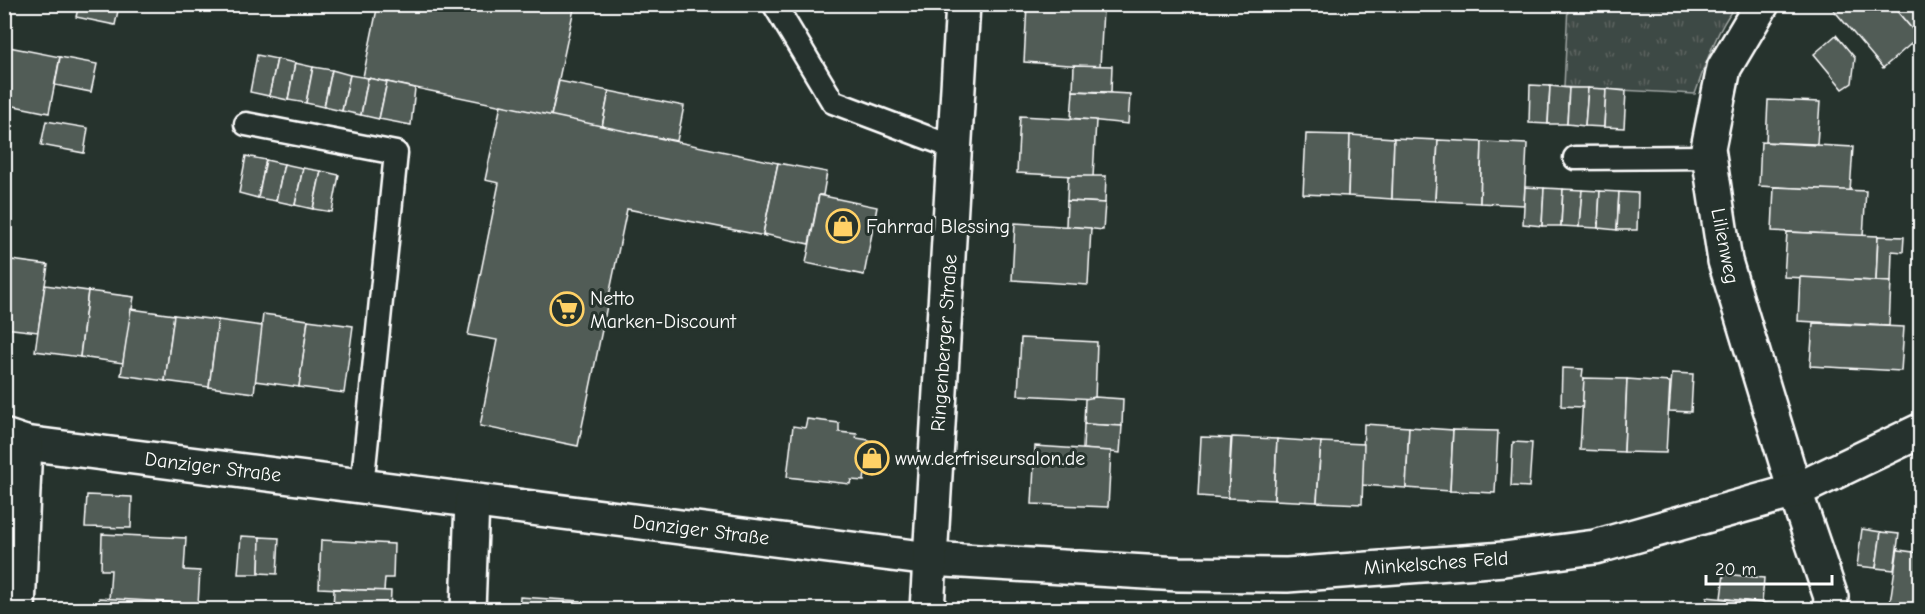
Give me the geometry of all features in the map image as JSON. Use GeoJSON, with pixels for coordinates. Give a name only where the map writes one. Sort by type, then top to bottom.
{"type":"FeatureCollection","features":[{"type":"Feature","properties":{"kind":"street","name":"Ringenberger Straße"},"geometry":{"type":"LineString","coordinates":[[927,609],[963,4]]}},
{"type":"Feature","properties":{"kind":"street","name":"Lilienweg"},"geometry":{"type":"LineString","coordinates":[[1762,4],[1724,68],[1708,148],[1709,157],[1725,261],[1795,491],[1831,597],[1830,609]]}},
{"type":"Feature","properties":{"kind":"street","name":"Minkelsches Feld"},"geometry":{"type":"LineString","coordinates":[[930,559],[1179,574],[1287,575],[1504,559],[1595,547],[1795,491],[1920,431]]}},
{"type":"Feature","properties":{"kind":"street","name":"Danziger Straße"},"geometry":{"type":"LineString","coordinates":[[18,609],[15,440],[362,487],[930,559]]}},
{"type":"Feature","properties":{"kind":"street"},"geometry":{"type":"LineString","coordinates":[[468,609],[472,501]]}},
{"type":"Feature","properties":{"kind":"lane"},"geometry":{"type":"LineString","coordinates":[[774,4],[834,102],[956,148]]}},
{"type":"Feature","properties":{"kind":"lane"},"geometry":{"type":"LineString","coordinates":[[246,124],[396,153],[362,487]]}},
{"type":"Feature","properties":{"kind":"lane"},"geometry":{"type":"LineString","coordinates":[[1575,158],[1709,157]]}},
{"type":"Feature","properties":{"kind":"green space"},"geometry":{"type":"Polygon","coordinates":[[[1568,5],[1736,5],[1717,36],[1695,94],[1564,87],[1568,5]]]}},
{"type":"Feature","properties":{"kind":"building"},"geometry":{"type":"Polygon","coordinates":[[[79,4],[119,6],[115,25],[76,17],[79,4]]]}},
{"type":"Feature","properties":{"kind":"building"},"geometry":{"type":"Polygon","coordinates":[[[378,4],[575,4],[551,116],[363,77],[378,4]]]}},
{"type":"Feature","properties":{"kind":"building"},"geometry":{"type":"Polygon","coordinates":[[[1836,4],[1891,4],[1919,37],[1883,68],[1832,8],[1836,4]]]}},
{"type":"Feature","properties":{"kind":"building"},"geometry":{"type":"Polygon","coordinates":[[[1891,4],[1920,4],[1919,37],[1891,4]]]}},
{"type":"Feature","properties":{"kind":"building"},"geometry":{"type":"Polygon","coordinates":[[[1027,5],[1103,9],[1100,67],[1024,62],[1027,5]]]}},
{"type":"Feature","properties":{"kind":"building"},"geometry":{"type":"Polygon","coordinates":[[[1836,35],[1855,58],[1852,83],[1843,89],[1814,54],[1836,35]]]}},
{"type":"Feature","properties":{"kind":"building"},"geometry":{"type":"Polygon","coordinates":[[[4,46],[60,57],[49,113],[4,104],[4,46]]]}},
{"type":"Feature","properties":{"kind":"building"},"geometry":{"type":"Polygon","coordinates":[[[257,55],[277,59],[269,96],[250,92],[257,55]]]}},
{"type":"Feature","properties":{"kind":"building"},"geometry":{"type":"Polygon","coordinates":[[[60,57],[97,64],[91,92],[55,85],[60,57]]]}},
{"type":"Feature","properties":{"kind":"building"},"geometry":{"type":"Polygon","coordinates":[[[277,59],[295,63],[288,100],[269,96],[277,59]]]}},
{"type":"Feature","properties":{"kind":"building"},"geometry":{"type":"Polygon","coordinates":[[[295,63],[313,67],[306,103],[288,100],[295,63]]]}},
{"type":"Feature","properties":{"kind":"building"},"geometry":{"type":"Polygon","coordinates":[[[1074,65],[1112,66],[1111,92],[1073,91],[1074,65]]]}},
{"type":"Feature","properties":{"kind":"building"},"geometry":{"type":"Polygon","coordinates":[[[313,67],[332,70],[324,107],[306,103],[313,67]]]}},
{"type":"Feature","properties":{"kind":"building"},"geometry":{"type":"Polygon","coordinates":[[[332,70],[350,75],[342,111],[324,107],[332,70]]]}},
{"type":"Feature","properties":{"kind":"building"},"geometry":{"type":"Polygon","coordinates":[[[350,75],[368,78],[361,115],[342,111],[350,75]]]}},
{"type":"Feature","properties":{"kind":"building"},"geometry":{"type":"Polygon","coordinates":[[[368,78],[387,82],[379,119],[361,115],[368,78]]]}},
{"type":"Feature","properties":{"kind":"building"},"geometry":{"type":"Polygon","coordinates":[[[559,81],[609,91],[602,127],[551,116],[559,81]]]}},
{"type":"Feature","properties":{"kind":"building"},"geometry":{"type":"Polygon","coordinates":[[[387,82],[415,88],[411,125],[379,119],[387,82]]]}},
{"type":"Feature","properties":{"kind":"building"},"geometry":{"type":"Polygon","coordinates":[[[1530,85],[1550,86],[1548,124],[1529,123],[1530,85]]]}},
{"type":"Feature","properties":{"kind":"building"},"geometry":{"type":"Polygon","coordinates":[[[1550,86],[1569,88],[1567,124],[1548,124],[1550,86]]]}},
{"type":"Feature","properties":{"kind":"building"},"geometry":{"type":"Polygon","coordinates":[[[1569,88],[1588,88],[1585,126],[1567,124],[1569,88]]]}},
{"type":"Feature","properties":{"kind":"building"},"geometry":{"type":"Polygon","coordinates":[[[1588,88],[1606,89],[1604,127],[1585,126],[1588,88]]]}},
{"type":"Feature","properties":{"kind":"building"},"geometry":{"type":"Polygon","coordinates":[[[1606,89],[1626,91],[1624,128],[1604,127],[1606,89]]]}},
{"type":"Feature","properties":{"kind":"building"},"geometry":{"type":"Polygon","coordinates":[[[609,91],[684,106],[677,141],[602,127],[609,91]]]}},
{"type":"Feature","properties":{"kind":"building"},"geometry":{"type":"Polygon","coordinates":[[[1073,91],[1130,94],[1128,124],[1071,118],[1073,91]]]}},
{"type":"Feature","properties":{"kind":"building"},"geometry":{"type":"Polygon","coordinates":[[[1768,100],[1820,102],[1817,144],[1766,142],[1768,100]]]}},
{"type":"Feature","properties":{"kind":"building"},"geometry":{"type":"Polygon","coordinates":[[[501,105],[778,163],[763,234],[765,236],[627,209],[578,446],[480,426],[497,340],[468,335],[499,183],[485,180],[501,105]]]}},
{"type":"Feature","properties":{"kind":"building"},"geometry":{"type":"Polygon","coordinates":[[[1020,116],[1096,120],[1093,177],[1017,173],[1020,116]]]}},
{"type":"Feature","properties":{"kind":"building"},"geometry":{"type":"Polygon","coordinates":[[[46,121],[88,128],[84,153],[41,145],[46,121]]]}},
{"type":"Feature","properties":{"kind":"building"},"geometry":{"type":"Polygon","coordinates":[[[1306,134],[1350,135],[1348,196],[1303,194],[1306,134]]]}},
{"type":"Feature","properties":{"kind":"building"},"geometry":{"type":"Polygon","coordinates":[[[1350,135],[1394,138],[1392,199],[1348,196],[1350,135]]]}},
{"type":"Feature","properties":{"kind":"building"},"geometry":{"type":"Polygon","coordinates":[[[1394,138],[1438,140],[1435,201],[1392,199],[1394,138]]]}},
{"type":"Feature","properties":{"kind":"building"},"geometry":{"type":"Polygon","coordinates":[[[1438,140],[1482,142],[1480,203],[1435,201],[1438,140]]]}},
{"type":"Feature","properties":{"kind":"building"},"geometry":{"type":"Polygon","coordinates":[[[1482,142],[1527,144],[1524,205],[1480,203],[1482,142]]]}},
{"type":"Feature","properties":{"kind":"building"},"geometry":{"type":"Polygon","coordinates":[[[1761,142],[1853,147],[1850,191],[1759,186],[1761,142]]]}},
{"type":"Feature","properties":{"kind":"building"},"geometry":{"type":"Polygon","coordinates":[[[246,156],[266,160],[258,198],[239,193],[246,156]]]}},
{"type":"Feature","properties":{"kind":"building"},"geometry":{"type":"Polygon","coordinates":[[[266,160],[284,164],[276,201],[258,198],[266,160]]]}},
{"type":"Feature","properties":{"kind":"building"},"geometry":{"type":"Polygon","coordinates":[[[778,163],[827,172],[823,195],[819,195],[809,244],[763,234],[778,163]]]}},
{"type":"Feature","properties":{"kind":"building"},"geometry":{"type":"Polygon","coordinates":[[[284,164],[303,168],[295,205],[276,201],[284,164]]]}},
{"type":"Feature","properties":{"kind":"building"},"geometry":{"type":"Polygon","coordinates":[[[303,168],[321,171],[313,209],[295,205],[303,168]]]}},
{"type":"Feature","properties":{"kind":"building"},"geometry":{"type":"Polygon","coordinates":[[[321,171],[339,175],[332,212],[313,209],[321,171]]]}},
{"type":"Feature","properties":{"kind":"building"},"geometry":{"type":"Polygon","coordinates":[[[1068,176],[1106,176],[1105,203],[1067,201],[1068,176]]]}},
{"type":"Feature","properties":{"kind":"building"},"geometry":{"type":"Polygon","coordinates":[[[1525,187],[1544,188],[1542,226],[1523,224],[1525,187]]]}},
{"type":"Feature","properties":{"kind":"building"},"geometry":{"type":"Polygon","coordinates":[[[1774,187],[1866,191],[1863,236],[1772,231],[1774,187]]]}},
{"type":"Feature","properties":{"kind":"building"},"geometry":{"type":"Polygon","coordinates":[[[1544,188],[1563,189],[1561,226],[1542,226],[1544,188]]]}},
{"type":"Feature","properties":{"kind":"building"},"geometry":{"type":"Polygon","coordinates":[[[1563,189],[1582,190],[1579,227],[1561,226],[1563,189]]]}},
{"type":"Feature","properties":{"kind":"building"},"geometry":{"type":"Polygon","coordinates":[[[1582,190],[1600,191],[1598,228],[1579,227],[1582,190]]]}},
{"type":"Feature","properties":{"kind":"building"},"geometry":{"type":"Polygon","coordinates":[[[1600,191],[1619,192],[1617,230],[1598,228],[1600,191]]]}},
{"type":"Feature","properties":{"kind":"building"},"geometry":{"type":"Polygon","coordinates":[[[1619,192],[1638,193],[1637,230],[1617,230],[1619,192]]]}},
{"type":"Feature","properties":{"kind":"building","name":"Fahrrad Blessing"},"geometry":{"type":"Polygon","coordinates":[[[819,195],[877,207],[864,275],[806,263],[819,195]]]}},
{"type":"Feature","properties":{"kind":"building"},"geometry":{"type":"Polygon","coordinates":[[[1067,201],[1105,203],[1103,230],[1066,226],[1067,201]]]}},
{"type":"Feature","properties":{"kind":"building"},"geometry":{"type":"Polygon","coordinates":[[[1015,223],[1091,228],[1088,285],[1012,280],[1015,223]]]}},
{"type":"Feature","properties":{"kind":"building"},"geometry":{"type":"Polygon","coordinates":[[[1787,232],[1878,236],[1876,281],[1784,277],[1787,232]]]}},
{"type":"Feature","properties":{"kind":"building"},"geometry":{"type":"Polygon","coordinates":[[[1878,236],[1904,237],[1903,252],[1892,251],[1891,282],[1876,281],[1878,236]]]}},
{"type":"Feature","properties":{"kind":"building"},"geometry":{"type":"Polygon","coordinates":[[[4,259],[48,265],[38,332],[4,328],[4,259]]]}},
{"type":"Feature","properties":{"kind":"building"},"geometry":{"type":"Polygon","coordinates":[[[1800,277],[1891,282],[1889,326],[1798,321],[1800,277]]]}},
{"type":"Feature","properties":{"kind":"building"},"geometry":{"type":"Polygon","coordinates":[[[45,285],[88,291],[80,357],[35,351],[45,285]]]}},
{"type":"Feature","properties":{"kind":"building"},"geometry":{"type":"Polygon","coordinates":[[[88,291],[134,297],[123,363],[80,357],[88,291]]]}},
{"type":"Feature","properties":{"kind":"building"},"geometry":{"type":"Polygon","coordinates":[[[131,309],[174,315],[165,381],[121,375],[131,309]]]}},
{"type":"Feature","properties":{"kind":"building"},"geometry":{"type":"Polygon","coordinates":[[[263,314],[308,320],[299,387],[255,381],[263,314]]]}},
{"type":"Feature","properties":{"kind":"building"},"geometry":{"type":"Polygon","coordinates":[[[174,315],[218,320],[209,387],[165,381],[174,315]]]}},
{"type":"Feature","properties":{"kind":"building"},"geometry":{"type":"Polygon","coordinates":[[[218,320],[262,326],[254,393],[209,387],[218,320]]]}},
{"type":"Feature","properties":{"kind":"building"},"geometry":{"type":"Polygon","coordinates":[[[308,320],[353,326],[344,393],[299,387],[308,320]]]}},
{"type":"Feature","properties":{"kind":"building"},"geometry":{"type":"Polygon","coordinates":[[[1813,323],[1904,327],[1901,371],[1810,366],[1813,323]]]}},
{"type":"Feature","properties":{"kind":"building"},"geometry":{"type":"Polygon","coordinates":[[[1021,338],[1097,342],[1095,399],[1018,395],[1021,338]]]}},
{"type":"Feature","properties":{"kind":"building"},"geometry":{"type":"Polygon","coordinates":[[[1562,368],[1583,369],[1583,407],[1561,406],[1562,368]]]}},
{"type":"Feature","properties":{"kind":"building"},"geometry":{"type":"Polygon","coordinates":[[[1672,373],[1693,374],[1691,412],[1669,411],[1672,373]]]}},
{"type":"Feature","properties":{"kind":"building"},"geometry":{"type":"Polygon","coordinates":[[[1584,378],[1627,379],[1624,452],[1580,450],[1584,378]]]}},
{"type":"Feature","properties":{"kind":"building"},"geometry":{"type":"Polygon","coordinates":[[[1627,379],[1670,382],[1666,453],[1624,452],[1627,379]]]}},
{"type":"Feature","properties":{"kind":"building"},"geometry":{"type":"Polygon","coordinates":[[[1095,397],[1123,399],[1122,426],[1084,424],[1085,399],[1095,397]]]}},
{"type":"Feature","properties":{"kind":"building"},"geometry":{"type":"Polygon","coordinates":[[[807,419],[839,423],[839,432],[857,434],[856,438],[869,440],[864,481],[851,480],[850,484],[787,477],[793,426],[805,428],[807,419]]]}},
{"type":"Feature","properties":{"kind":"building"},"geometry":{"type":"Polygon","coordinates":[[[1084,424],[1122,426],[1120,453],[1083,449],[1084,424]]]}},
{"type":"Feature","properties":{"kind":"building"},"geometry":{"type":"Polygon","coordinates":[[[1364,424],[1409,427],[1406,488],[1362,485],[1364,424]]]}},
{"type":"Feature","properties":{"kind":"building"},"geometry":{"type":"Polygon","coordinates":[[[1409,427],[1453,430],[1450,491],[1406,488],[1409,427]]]}},
{"type":"Feature","properties":{"kind":"building"},"geometry":{"type":"Polygon","coordinates":[[[1453,430],[1498,431],[1495,493],[1450,491],[1453,430]]]}},
{"type":"Feature","properties":{"kind":"building"},"geometry":{"type":"Polygon","coordinates":[[[1201,437],[1231,438],[1228,498],[1198,496],[1201,437]]]}},
{"type":"Feature","properties":{"kind":"building"},"geometry":{"type":"Polygon","coordinates":[[[1232,437],[1277,439],[1274,500],[1228,498],[1232,437]]]}},
{"type":"Feature","properties":{"kind":"building"},"geometry":{"type":"Polygon","coordinates":[[[1277,439],[1321,442],[1317,502],[1274,500],[1277,439]]]}},
{"type":"Feature","properties":{"kind":"building"},"geometry":{"type":"Polygon","coordinates":[[[1321,442],[1364,444],[1362,504],[1317,502],[1321,442]]]}},
{"type":"Feature","properties":{"kind":"building"},"geometry":{"type":"Polygon","coordinates":[[[1513,442],[1532,443],[1529,487],[1511,486],[1513,442]]]}},
{"type":"Feature","properties":{"kind":"building"},"geometry":{"type":"Polygon","coordinates":[[[1035,446],[1111,451],[1108,507],[1032,504],[1035,446]]]}},
{"type":"Feature","properties":{"kind":"building"},"geometry":{"type":"Polygon","coordinates":[[[87,495],[132,497],[131,528],[85,527],[87,495]]]}},
{"type":"Feature","properties":{"kind":"building"},"geometry":{"type":"Polygon","coordinates":[[[1862,529],[1881,532],[1876,568],[1857,566],[1862,529]]]}},
{"type":"Feature","properties":{"kind":"building"},"geometry":{"type":"Polygon","coordinates":[[[1881,532],[1899,534],[1894,570],[1876,568],[1881,532]]]}},
{"type":"Feature","properties":{"kind":"building"},"geometry":{"type":"Polygon","coordinates":[[[102,534],[186,538],[184,570],[200,571],[198,604],[109,600],[111,570],[101,570],[102,534]]]}},
{"type":"Feature","properties":{"kind":"building"},"geometry":{"type":"Polygon","coordinates":[[[241,536],[260,537],[259,574],[238,574],[241,536]]]}},
{"type":"Feature","properties":{"kind":"building"},"geometry":{"type":"Polygon","coordinates":[[[260,537],[279,538],[277,574],[259,573],[260,537]]]}},
{"type":"Feature","properties":{"kind":"building"},"geometry":{"type":"Polygon","coordinates":[[[321,540],[394,544],[393,578],[385,578],[384,591],[319,588],[321,540]]]}},
{"type":"Feature","properties":{"kind":"building"},"geometry":{"type":"Polygon","coordinates":[[[1898,547],[1899,550],[1920,553],[1920,610],[1889,610],[1898,547]]]}},
{"type":"Feature","properties":{"kind":"building"},"geometry":{"type":"Polygon","coordinates":[[[1724,574],[1764,578],[1762,603],[1721,598],[1724,574]]]}},
{"type":"Feature","properties":{"kind":"building"},"geometry":{"type":"Polygon","coordinates":[[[334,589],[391,591],[390,610],[333,610],[334,589]]]}},
{"type":"Feature","properties":{"kind":"building"},"geometry":{"type":"Polygon","coordinates":[[[520,597],[581,601],[581,610],[519,610],[520,597]]]}},
{"type":"Feature","properties":{"kind":"building"},"geometry":{"type":"Polygon","coordinates":[[[1707,597],[1790,606],[1789,610],[1706,610],[1707,597]]]}},
{"type":"Feature","properties":{"kind":"building"},"geometry":{"type":"Polygon","coordinates":[[[99,598],[183,603],[182,610],[99,610],[99,598]]]}},
{"type":"Feature","properties":{"kind":"place","name":"Fahrrad Blessing"},"geometry":{"type":"Point","coordinates":[843,226]}},
{"type":"Feature","properties":{"kind":"place","name":"Netto Marken-Discount"},"geometry":{"type":"Point","coordinates":[567,309]}},
{"type":"Feature","properties":{"kind":"place","name":"www.derfriseursalon.de"},"geometry":{"type":"Point","coordinates":[872,458]}}]}
